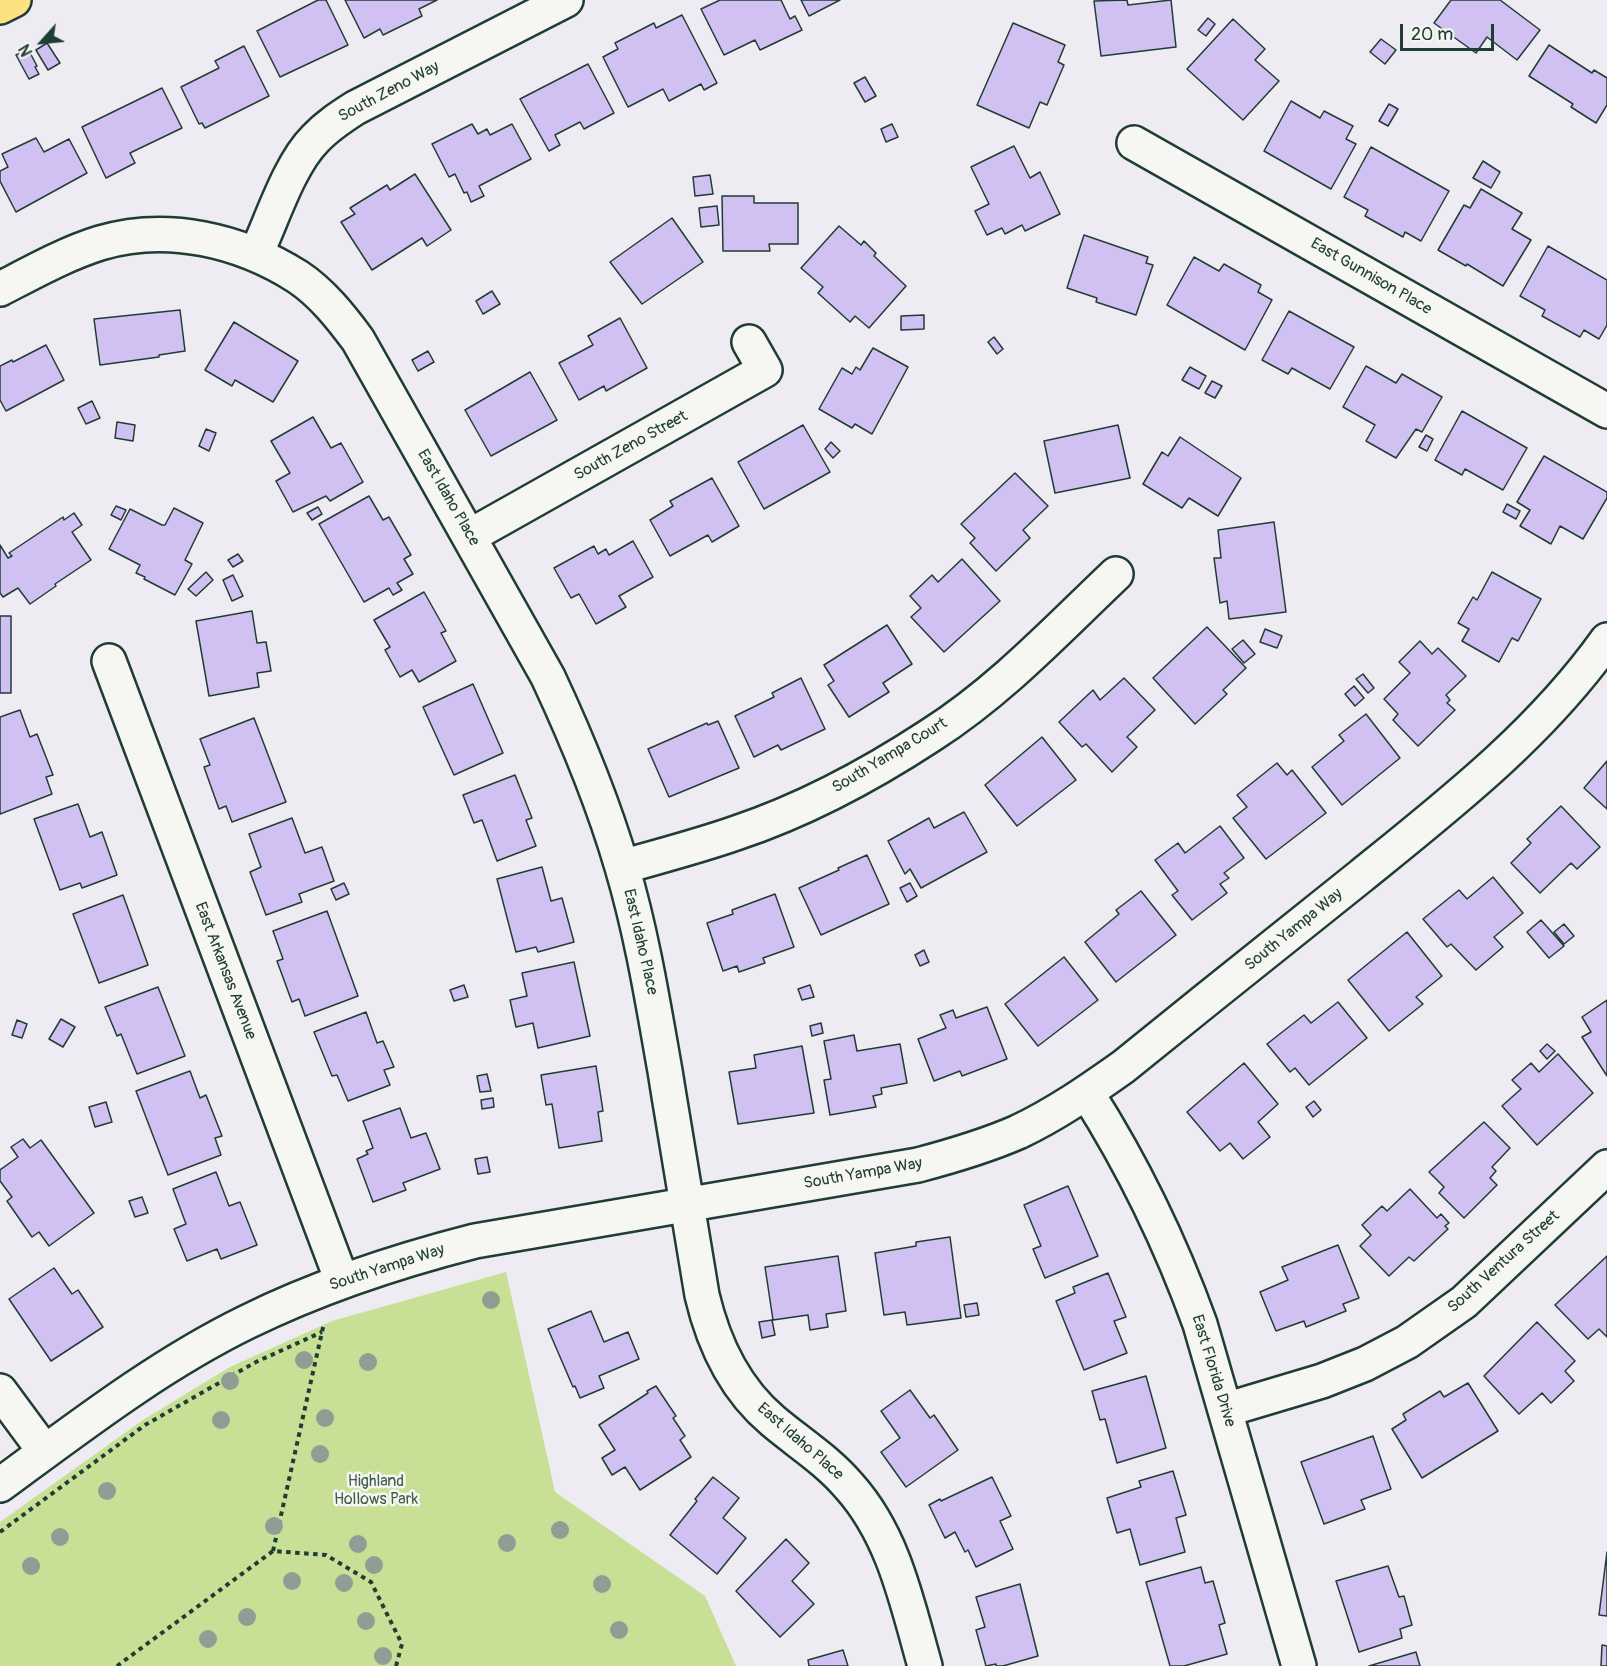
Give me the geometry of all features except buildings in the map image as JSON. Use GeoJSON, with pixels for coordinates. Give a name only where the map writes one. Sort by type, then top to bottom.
{"type":"FeatureCollection","features":[{"type":"Feature","properties":{"kind":"main road"},"geometry":{"type":"LineString","coordinates":[[0,7],[14,0]]}},
{"type":"Feature","properties":{"kind":"street","name":"South Zeno Way"},"geometry":{"type":"LineString","coordinates":[[256,254],[297,164],[314,140],[336,120],[355,108],[566,0]]}},
{"type":"Feature","properties":{"kind":"street","name":"East Gunnison Place"},"geometry":{"type":"LineString","coordinates":[[1134,143],[1607,411]]}},
{"type":"Feature","properties":{"kind":"street"},"geometry":{"type":"LineString","coordinates":[[0,289],[67,255],[102,242],[138,236],[175,234],[223,242],[256,254]]}},
{"type":"Feature","properties":{"kind":"street","name":"East Idaho Place"},"geometry":{"type":"LineString","coordinates":[[256,254],[299,278],[336,310],[358,340],[548,677],[574,731],[596,787],[638,926],[707,1317],[724,1358],[748,1396],[771,1420],[820,1457],[850,1487],[874,1521],[894,1558],[925,1666]]}},
{"type":"Feature","properties":{"kind":"street","name":"South Zeno Street"},"geometry":{"type":"LineString","coordinates":[[470,537],[765,370],[749,342]]}},
{"type":"Feature","properties":{"kind":"street","name":"South Yampa Court"},"geometry":{"type":"LineString","coordinates":[[622,867],[735,834],[777,818],[856,780],[933,734],[1003,681],[1116,574]]}},
{"type":"Feature","properties":{"kind":"street","name":"South Yampa Way"},"geometry":{"type":"LineString","coordinates":[[0,1485],[157,1373],[247,1322],[342,1281],[425,1254],[475,1241],[906,1167],[969,1151],[1018,1132],[1087,1093],[1132,1059],[1477,781],[1529,733],[1591,663],[1607,640]]}},
{"type":"Feature","properties":{"kind":"street","name":"East Arkansas Avenue"},"geometry":{"type":"LineString","coordinates":[[109,661],[342,1281]]}},
{"type":"Feature","properties":{"kind":"street","name":"East Florida Drive"},"geometry":{"type":"LineString","coordinates":[[1087,1093],[1114,1136],[1162,1228],[1200,1324],[1299,1666]]}},
{"type":"Feature","properties":{"kind":"street","name":"South Ventura Street"},"geometry":{"type":"LineString","coordinates":[[1225,1410],[1322,1381],[1365,1364],[1407,1342],[1464,1302],[1607,1167]]}},
{"type":"Feature","properties":{"kind":"street"},"geometry":{"type":"LineString","coordinates":[[0,1391],[45,1452]]}},
{"type":"Feature","properties":{"kind":"path"},"geometry":{"type":"LineString","coordinates":[[117,1666],[273,1551],[326,1314],[342,1281]]}},
{"type":"Feature","properties":{"kind":"path"},"geometry":{"type":"LineString","coordinates":[[0,1532],[145,1425],[256,1362],[322,1332]]}},
{"type":"Feature","properties":{"kind":"path"},"geometry":{"type":"LineString","coordinates":[[273,1551],[326,1556],[371,1582],[402,1644],[396,1666]]}},
{"type":"Feature","properties":{"kind":"green space","name":"Highland Hollows Park"},"geometry":{"type":"Polygon","coordinates":[[[506,1272],[555,1492],[705,1596],[736,1666],[0,1666],[0,1522],[143,1420],[230,1367],[332,1321],[506,1272]]]}}]}
